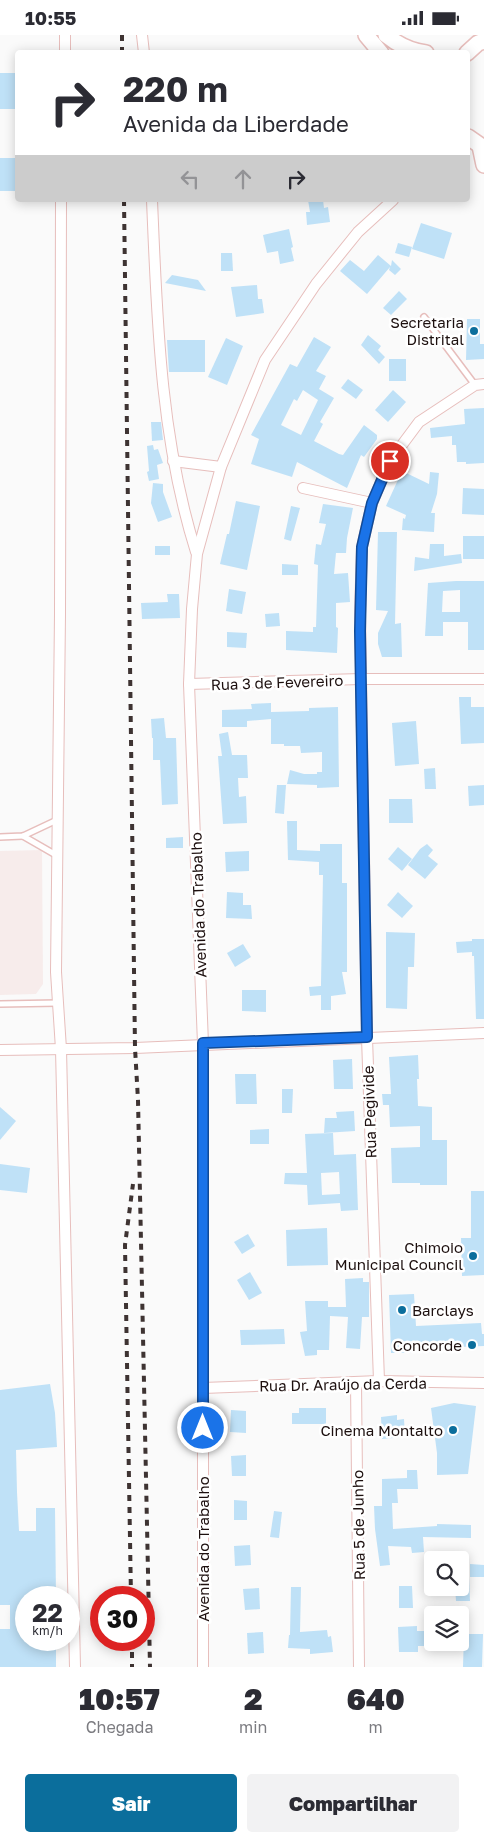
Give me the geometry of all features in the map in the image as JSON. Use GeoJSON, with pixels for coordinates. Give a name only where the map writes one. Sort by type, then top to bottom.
{"type":"FeatureCollection","features":[{"type":"Feature","properties":{"kind":"street"},"geometry":{"type":"LineString","coordinates":[[65,35],[65,50]]}},
{"type":"Feature","properties":{"kind":"street"},"geometry":{"type":"LineString","coordinates":[[142,35],[144,50]]}},
{"type":"Feature","properties":{"kind":"street"},"geometry":{"type":"LineString","coordinates":[[386,35],[402,47],[412,50]]}},
{"type":"Feature","properties":{"kind":"street"},"geometry":{"type":"LineString","coordinates":[[470,50],[478,43],[484,41]]}},
{"type":"Feature","properties":{"kind":"street"},"geometry":{"type":"LineString","coordinates":[[475,145],[484,165]]}},
{"type":"Feature","properties":{"kind":"street"},"geometry":{"type":"LineString","coordinates":[[61,202],[60,614],[56,972],[61,1049],[75,1667]]}},
{"type":"Feature","properties":{"kind":"street"},"geometry":{"type":"LineString","coordinates":[[152,202],[161,377],[173,461],[185,517],[197,554]]}},
{"type":"Feature","properties":{"kind":"street","name":"Avenida do Trabalho"},"geometry":{"type":"LineString","coordinates":[[203,1667],[203,1043],[189,684],[192,609],[197,554],[221,467],[265,360],[316,284],[358,232],[391,202]]}},
{"type":"Feature","properties":{"kind":"street","name":"Rua Pegivide"},"geometry":{"type":"LineString","coordinates":[[379,1381],[367,1037],[360,614],[362,547],[372,503],[390,461],[419,423],[480,385]]}},
{"type":"Feature","properties":{"kind":"street"},"geometry":{"type":"LineString","coordinates":[[173,461],[221,467]]}},
{"type":"Feature","properties":{"kind":"street"},"geometry":{"type":"LineString","coordinates":[[303,487],[372,503]]}},
{"type":"Feature","properties":{"kind":"street","name":"Rua 3 de Fevereiro"},"geometry":{"type":"LineString","coordinates":[[189,684],[361,679],[484,679]]}},
{"type":"Feature","properties":{"kind":"street"},"geometry":{"type":"LineString","coordinates":[[0,1050],[135,1048],[203,1043],[484,1033]]}},
{"type":"Feature","properties":{"kind":"street","name":"Rua Dr. Araújo da Cerda"},"geometry":{"type":"LineString","coordinates":[[203,1388],[379,1381],[484,1383]]}},
{"type":"Feature","properties":{"kind":"street","name":"Rua 5 de Junho"},"geometry":{"type":"LineString","coordinates":[[356,1383],[360,1667]]}},
{"type":"Feature","properties":{"kind":"lane"},"geometry":{"type":"LineString","coordinates":[[424,317],[480,385]]}},
{"type":"Feature","properties":{"kind":"lane"},"geometry":{"type":"LineString","coordinates":[[0,837],[23,836],[57,820]]}},
{"type":"Feature","properties":{"kind":"lane"},"geometry":{"type":"LineString","coordinates":[[23,836],[56,855]]}},
{"type":"Feature","properties":{"kind":"lane"},"geometry":{"type":"LineString","coordinates":[[0,1004],[58,1003]]}},
{"type":"Feature","properties":{"kind":"shaded area"},"geometry":{"type":"Polygon","coordinates":[[[42,850],[43,984],[36,994],[0,995],[0,851],[42,850]]]}},
{"type":"Feature","properties":{"kind":"building"},"geometry":{"type":"Polygon","coordinates":[[[0,73],[15,73],[15,109],[0,109],[0,73]]]}},
{"type":"Feature","properties":{"kind":"building"},"geometry":{"type":"Polygon","coordinates":[[[0,158],[15,158],[15,191],[0,191],[0,158]]]}},
{"type":"Feature","properties":{"kind":"building"},"geometry":{"type":"Polygon","coordinates":[[[308,202],[323,202],[324,208],[328,207],[330,222],[307,225],[306,212],[310,212],[308,202]]]}},
{"type":"Feature","properties":{"kind":"building"},"geometry":{"type":"Polygon","coordinates":[[[421,223],[452,233],[444,259],[412,249],[421,223]]]}},
{"type":"Feature","properties":{"kind":"building"},"geometry":{"type":"Polygon","coordinates":[[[289,229],[294,261],[280,264],[278,251],[267,253],[263,235],[289,229]]]}},
{"type":"Feature","properties":{"kind":"building"},"geometry":{"type":"Polygon","coordinates":[[[398,243],[412,247],[409,257],[395,253],[398,243]]]}},
{"type":"Feature","properties":{"kind":"building"},"geometry":{"type":"Polygon","coordinates":[[[221,253],[232,253],[233,271],[221,271],[221,253]]]}},
{"type":"Feature","properties":{"kind":"building"},"geometry":{"type":"Polygon","coordinates":[[[378,255],[391,266],[392,260],[401,269],[395,275],[389,270],[390,267],[367,294],[340,271],[350,260],[364,271],[378,255]]]}},
{"type":"Feature","properties":{"kind":"building"},"geometry":{"type":"Polygon","coordinates":[[[172,275],[198,280],[206,291],[165,283],[172,275]]]}},
{"type":"Feature","properties":{"kind":"building"},"geometry":{"type":"Polygon","coordinates":[[[257,285],[258,299],[262,299],[264,313],[236,317],[231,287],[257,285]]]}},
{"type":"Feature","properties":{"kind":"building"},"geometry":{"type":"Polygon","coordinates":[[[399,291],[407,299],[391,315],[383,308],[399,291]]]}},
{"type":"Feature","properties":{"kind":"building"},"geometry":{"type":"Polygon","coordinates":[[[467,319],[480,319],[480,344],[484,344],[484,359],[466,360],[467,319]]]}},
{"type":"Feature","properties":{"kind":"building"},"geometry":{"type":"Polygon","coordinates":[[[368,335],[381,346],[378,350],[385,357],[379,364],[361,345],[368,335]]]}},
{"type":"Feature","properties":{"kind":"building"},"geometry":{"type":"Polygon","coordinates":[[[314,337],[331,347],[316,371],[326,376],[319,389],[334,398],[320,422],[323,424],[314,441],[343,455],[364,425],[377,435],[377,439],[364,457],[361,455],[347,488],[297,462],[292,477],[251,464],[259,439],[251,435],[290,364],[297,367],[314,337]],[[303,390],[297,401],[294,399],[281,425],[301,435],[318,400],[303,390]]]}},
{"type":"Feature","properties":{"kind":"building"},"geometry":{"type":"Polygon","coordinates":[[[226,338],[243,346],[227,385],[208,377],[226,338]]]}},
{"type":"Feature","properties":{"kind":"building"},"geometry":{"type":"Polygon","coordinates":[[[167,340],[205,340],[205,372],[169,372],[167,340]]]}},
{"type":"Feature","properties":{"kind":"building"},"geometry":{"type":"Polygon","coordinates":[[[389,359],[406,359],[406,381],[389,381],[389,359]]]}},
{"type":"Feature","properties":{"kind":"building"},"geometry":{"type":"Polygon","coordinates":[[[348,379],[363,390],[356,399],[341,388],[348,379]]]}},
{"type":"Feature","properties":{"kind":"building"},"geometry":{"type":"Polygon","coordinates":[[[393,390],[406,402],[388,422],[375,410],[393,390]]]}},
{"type":"Feature","properties":{"kind":"building"},"geometry":{"type":"Polygon","coordinates":[[[484,408],[484,463],[466,464],[466,462],[457,462],[456,445],[452,445],[452,436],[431,438],[430,428],[465,424],[464,409],[484,408]]]}},
{"type":"Feature","properties":{"kind":"building"},"geometry":{"type":"Polygon","coordinates":[[[151,422],[161,422],[163,440],[152,441],[151,422]]]}},
{"type":"Feature","properties":{"kind":"building"},"geometry":{"type":"Polygon","coordinates":[[[153,445],[154,450],[158,449],[163,463],[157,465],[159,479],[149,481],[147,446],[153,445]]]}},
{"type":"Feature","properties":{"kind":"building"},"geometry":{"type":"Polygon","coordinates":[[[402,471],[429,484],[430,472],[439,473],[437,494],[431,513],[435,513],[434,532],[402,530],[403,518],[405,519],[406,515],[386,506],[402,471]]]}},
{"type":"Feature","properties":{"kind":"building"},"geometry":{"type":"Polygon","coordinates":[[[153,483],[163,484],[163,492],[172,517],[158,522],[151,503],[153,483]]]}},
{"type":"Feature","properties":{"kind":"building"},"geometry":{"type":"Polygon","coordinates":[[[463,488],[484,489],[484,515],[462,514],[463,488]]]}},
{"type":"Feature","properties":{"kind":"building"},"geometry":{"type":"Polygon","coordinates":[[[236,501],[260,506],[247,570],[220,564],[236,501]]]}},
{"type":"Feature","properties":{"kind":"building"},"geometry":{"type":"Polygon","coordinates":[[[323,504],[353,508],[346,553],[336,553],[334,574],[348,573],[350,602],[336,603],[337,653],[286,650],[286,631],[313,632],[313,627],[316,627],[318,565],[314,564],[316,544],[321,545],[326,524],[319,523],[323,504]]]}},
{"type":"Feature","properties":{"kind":"building"},"geometry":{"type":"Polygon","coordinates":[[[291,506],[300,508],[291,541],[284,539],[291,506]]]}},
{"type":"Feature","properties":{"kind":"building"},"geometry":{"type":"Polygon","coordinates":[[[378,532],[397,532],[395,624],[401,623],[402,657],[382,657],[378,644],[378,633],[388,611],[376,610],[378,532]]]}},
{"type":"Feature","properties":{"kind":"building"},"geometry":{"type":"Polygon","coordinates":[[[463,536],[484,536],[484,559],[463,559],[463,536]]]}},
{"type":"Feature","properties":{"kind":"building"},"geometry":{"type":"Polygon","coordinates":[[[430,544],[444,544],[444,556],[461,554],[462,563],[414,571],[415,557],[429,559],[430,544]]]}},
{"type":"Feature","properties":{"kind":"building"},"geometry":{"type":"Polygon","coordinates":[[[155,546],[170,546],[170,555],[155,555],[155,546]]]}},
{"type":"Feature","properties":{"kind":"building"},"geometry":{"type":"Polygon","coordinates":[[[282,564],[298,565],[298,575],[282,575],[282,564]]]}},
{"type":"Feature","properties":{"kind":"building"},"geometry":{"type":"Polygon","coordinates":[[[484,581],[484,650],[468,650],[468,622],[443,622],[443,636],[425,636],[428,583],[484,581]],[[460,590],[443,591],[442,612],[460,612],[460,590]]]}},
{"type":"Feature","properties":{"kind":"building"},"geometry":{"type":"Polygon","coordinates":[[[229,589],[246,592],[242,614],[226,611],[229,589]]]}},
{"type":"Feature","properties":{"kind":"building"},"geometry":{"type":"Polygon","coordinates":[[[167,594],[179,594],[180,618],[142,619],[141,603],[168,602],[167,594]]]}},
{"type":"Feature","properties":{"kind":"building"},"geometry":{"type":"Polygon","coordinates":[[[279,613],[280,626],[266,627],[265,614],[279,613]]]}},
{"type":"Feature","properties":{"kind":"building"},"geometry":{"type":"Polygon","coordinates":[[[227,632],[247,633],[246,648],[227,647],[227,632]]]}},
{"type":"Feature","properties":{"kind":"building"},"geometry":{"type":"Polygon","coordinates":[[[459,697],[471,697],[471,707],[484,707],[484,743],[461,744],[459,697]]]}},
{"type":"Feature","properties":{"kind":"building"},"geometry":{"type":"Polygon","coordinates":[[[271,703],[271,712],[309,711],[309,708],[338,707],[339,787],[317,788],[317,785],[287,784],[290,770],[304,774],[322,772],[322,752],[301,753],[300,746],[271,744],[271,719],[247,721],[247,727],[222,727],[222,710],[252,709],[251,704],[271,703]]]}},
{"type":"Feature","properties":{"kind":"building"},"geometry":{"type":"Polygon","coordinates":[[[164,718],[166,738],[176,738],[178,804],[162,805],[160,760],[153,760],[151,719],[164,718]]]}},
{"type":"Feature","properties":{"kind":"building"},"geometry":{"type":"Polygon","coordinates":[[[416,721],[419,764],[395,766],[392,723],[416,721]]]}},
{"type":"Feature","properties":{"kind":"building"},"geometry":{"type":"Polygon","coordinates":[[[228,732],[232,755],[247,755],[248,778],[238,778],[239,797],[246,796],[247,823],[223,824],[218,756],[222,756],[219,734],[228,732]]]}},
{"type":"Feature","properties":{"kind":"building"},"geometry":{"type":"Polygon","coordinates":[[[435,768],[436,789],[425,789],[424,769],[435,768]]]}},
{"type":"Feature","properties":{"kind":"building"},"geometry":{"type":"Polygon","coordinates":[[[277,785],[286,785],[284,814],[275,813],[277,785]]]}},
{"type":"Feature","properties":{"kind":"building"},"geometry":{"type":"Polygon","coordinates":[[[484,785],[484,805],[469,806],[468,786],[484,785]]]}},
{"type":"Feature","properties":{"kind":"building"},"geometry":{"type":"Polygon","coordinates":[[[389,799],[412,799],[413,823],[389,823],[389,799]]]}},
{"type":"Feature","properties":{"kind":"building"},"geometry":{"type":"Polygon","coordinates":[[[287,821],[297,821],[297,850],[320,851],[320,844],[342,844],[342,883],[347,883],[347,972],[342,972],[346,994],[331,996],[331,1010],[321,1010],[321,995],[310,996],[309,987],[321,986],[323,875],[319,875],[319,862],[288,860],[287,821]]]}},
{"type":"Feature","properties":{"kind":"building"},"geometry":{"type":"Polygon","coordinates":[[[183,837],[183,848],[166,848],[166,838],[183,837]]]}},
{"type":"Feature","properties":{"kind":"building"},"geometry":{"type":"Polygon","coordinates":[[[427,844],[433,850],[428,856],[438,864],[425,879],[408,865],[420,849],[427,844]]]}},
{"type":"Feature","properties":{"kind":"building"},"geometry":{"type":"Polygon","coordinates":[[[398,847],[412,859],[402,871],[388,859],[398,847]]]}},
{"type":"Feature","properties":{"kind":"building"},"geometry":{"type":"Polygon","coordinates":[[[249,851],[249,871],[226,872],[225,852],[249,851]]]}},
{"type":"Feature","properties":{"kind":"building"},"geometry":{"type":"Polygon","coordinates":[[[227,892],[243,893],[243,905],[251,905],[252,919],[226,918],[227,892]]]}},
{"type":"Feature","properties":{"kind":"building"},"geometry":{"type":"Polygon","coordinates":[[[398,892],[413,906],[402,918],[387,905],[398,892]]]}},
{"type":"Feature","properties":{"kind":"building"},"geometry":{"type":"Polygon","coordinates":[[[386,932],[415,933],[414,967],[408,967],[407,1009],[386,1008],[386,932]]]}},
{"type":"Feature","properties":{"kind":"building"},"geometry":{"type":"Polygon","coordinates":[[[472,939],[484,939],[484,1019],[476,1019],[474,956],[472,956],[472,952],[457,953],[456,942],[472,941],[472,939]]]}},
{"type":"Feature","properties":{"kind":"building"},"geometry":{"type":"Polygon","coordinates":[[[243,944],[251,957],[235,967],[227,953],[243,944]]]}},
{"type":"Feature","properties":{"kind":"building"},"geometry":{"type":"Polygon","coordinates":[[[242,990],[266,990],[266,1012],[242,1011],[242,990]]]}},
{"type":"Feature","properties":{"kind":"building"},"geometry":{"type":"Polygon","coordinates":[[[418,1055],[418,1106],[432,1107],[432,1140],[447,1140],[447,1185],[392,1183],[391,1148],[420,1147],[420,1126],[390,1127],[389,1105],[383,1105],[382,1094],[391,1094],[389,1057],[418,1055]]]}},
{"type":"Feature","properties":{"kind":"building"},"geometry":{"type":"Polygon","coordinates":[[[352,1059],[353,1089],[334,1089],[333,1060],[352,1059]]]}},
{"type":"Feature","properties":{"kind":"building"},"geometry":{"type":"Polygon","coordinates":[[[235,1074],[256,1074],[257,1104],[236,1104],[235,1074]]]}},
{"type":"Feature","properties":{"kind":"building"},"geometry":{"type":"Polygon","coordinates":[[[282,1089],[293,1089],[292,1113],[282,1113],[282,1089]]]}},
{"type":"Feature","properties":{"kind":"building"},"geometry":{"type":"Polygon","coordinates":[[[0,1107],[16,1121],[0,1140],[0,1107]]]}},
{"type":"Feature","properties":{"kind":"building"},"geometry":{"type":"Polygon","coordinates":[[[354,1111],[355,1131],[324,1133],[325,1118],[337,1118],[336,1112],[354,1111]]]}},
{"type":"Feature","properties":{"kind":"building"},"geometry":{"type":"Polygon","coordinates":[[[269,1129],[269,1144],[250,1144],[250,1130],[269,1129]]]}},
{"type":"Feature","properties":{"kind":"building"},"geometry":{"type":"Polygon","coordinates":[[[333,1133],[334,1155],[356,1154],[358,1210],[341,1211],[340,1203],[308,1205],[307,1185],[284,1184],[285,1173],[307,1173],[305,1134],[333,1133]],[[339,1172],[321,1173],[322,1195],[340,1194],[339,1172]]]}},
{"type":"Feature","properties":{"kind":"building"},"geometry":{"type":"Polygon","coordinates":[[[0,1164],[30,1168],[27,1193],[0,1190],[0,1164]]]}},
{"type":"Feature","properties":{"kind":"building"},"geometry":{"type":"Polygon","coordinates":[[[471,1191],[484,1191],[484,1275],[462,1276],[461,1238],[471,1238],[471,1191]]]}},
{"type":"Feature","properties":{"kind":"building"},"geometry":{"type":"Polygon","coordinates":[[[327,1228],[328,1265],[287,1266],[286,1230],[327,1228]]]}},
{"type":"Feature","properties":{"kind":"building"},"geometry":{"type":"Polygon","coordinates":[[[248,1234],[255,1246],[242,1254],[234,1242],[248,1234]]]}},
{"type":"Feature","properties":{"kind":"building"},"geometry":{"type":"Polygon","coordinates":[[[250,1272],[262,1293],[249,1300],[237,1280],[250,1272]]]}},
{"type":"Feature","properties":{"kind":"building"},"geometry":{"type":"Polygon","coordinates":[[[363,1278],[363,1282],[369,1282],[369,1317],[362,1317],[360,1349],[346,1348],[348,1317],[330,1316],[329,1350],[317,1350],[317,1355],[305,1356],[300,1332],[307,1331],[305,1301],[328,1301],[328,1307],[346,1307],[345,1279],[363,1278]]]}},
{"type":"Feature","properties":{"kind":"building","name":"Barclays"},"geometry":{"type":"Polygon","coordinates":[[[414,1294],[416,1326],[481,1323],[482,1334],[484,1334],[484,1346],[434,1348],[434,1352],[391,1353],[389,1295],[414,1294]]]}},
{"type":"Feature","properties":{"kind":"building"},"geometry":{"type":"Polygon","coordinates":[[[284,1329],[285,1344],[241,1345],[240,1330],[284,1329]]]}},
{"type":"Feature","properties":{"kind":"building"},"geometry":{"type":"Polygon","coordinates":[[[50,1384],[55,1413],[57,1447],[16,1450],[17,1492],[19,1531],[36,1531],[36,1508],[55,1508],[56,1586],[15,1586],[15,1651],[56,1651],[56,1667],[0,1667],[0,1629],[10,1629],[10,1605],[0,1605],[0,1390],[50,1384]]]}},
{"type":"Feature","properties":{"kind":"building","name":"Cinema Montalto"},"geometry":{"type":"Polygon","coordinates":[[[454,1403],[476,1406],[468,1474],[437,1475],[437,1453],[431,1408],[454,1403]]]}},
{"type":"Feature","properties":{"kind":"building"},"geometry":{"type":"Polygon","coordinates":[[[299,1408],[326,1408],[326,1424],[292,1424],[292,1413],[299,1413],[299,1408]]]}},
{"type":"Feature","properties":{"kind":"building"},"geometry":{"type":"Polygon","coordinates":[[[231,1410],[246,1411],[246,1433],[230,1432],[231,1410]]]}},
{"type":"Feature","properties":{"kind":"building"},"geometry":{"type":"Polygon","coordinates":[[[397,1415],[397,1420],[404,1419],[405,1437],[382,1439],[381,1417],[397,1415]]]}},
{"type":"Feature","properties":{"kind":"building"},"geometry":{"type":"Polygon","coordinates":[[[246,1455],[246,1476],[232,1476],[231,1456],[246,1455]]]}},
{"type":"Feature","properties":{"kind":"building"},"geometry":{"type":"Polygon","coordinates":[[[407,1470],[417,1470],[418,1489],[397,1489],[398,1503],[392,1503],[393,1529],[437,1526],[437,1524],[471,1525],[471,1538],[423,1537],[424,1552],[412,1553],[411,1547],[388,1546],[390,1565],[380,1566],[374,1506],[382,1506],[382,1479],[407,1478],[407,1470]]]}},
{"type":"Feature","properties":{"kind":"building"},"geometry":{"type":"Polygon","coordinates":[[[234,1500],[247,1501],[247,1520],[234,1520],[234,1500]]]}},
{"type":"Feature","properties":{"kind":"building"},"geometry":{"type":"Polygon","coordinates":[[[274,1511],[282,1512],[279,1538],[270,1537],[274,1511]]]}},
{"type":"Feature","properties":{"kind":"building"},"geometry":{"type":"Polygon","coordinates":[[[250,1545],[251,1565],[235,1566],[234,1546],[250,1545]]]}},
{"type":"Feature","properties":{"kind":"building"},"geometry":{"type":"Polygon","coordinates":[[[470,1564],[484,1565],[484,1577],[470,1577],[470,1564]]]}},
{"type":"Feature","properties":{"kind":"building"},"geometry":{"type":"Polygon","coordinates":[[[469,1578],[470,1601],[456,1601],[456,1596],[469,1596],[469,1578]]]}},
{"type":"Feature","properties":{"kind":"building"},"geometry":{"type":"Polygon","coordinates":[[[399,1586],[412,1586],[413,1608],[399,1608],[399,1586]]]}},
{"type":"Feature","properties":{"kind":"building"},"geometry":{"type":"Polygon","coordinates":[[[291,1587],[301,1587],[300,1632],[327,1630],[328,1637],[331,1636],[333,1652],[310,1654],[310,1649],[288,1648],[291,1587]]]}},
{"type":"Feature","properties":{"kind":"building"},"geometry":{"type":"Polygon","coordinates":[[[259,1588],[260,1609],[245,1610],[243,1589],[259,1588]]]}},
{"type":"Feature","properties":{"kind":"building"},"geometry":{"type":"Polygon","coordinates":[[[417,1626],[417,1631],[424,1631],[424,1646],[418,1646],[418,1652],[399,1652],[398,1627],[417,1626]]]}},
{"type":"Feature","properties":{"kind":"building"},"geometry":{"type":"Polygon","coordinates":[[[263,1632],[264,1653],[248,1654],[247,1633],[263,1632]]]}},
{"type":"Feature","properties":{"kind":"building"},"geometry":{"type":"Polygon","coordinates":[[[469,1634],[483,1634],[482,1667],[463,1667],[463,1651],[469,1651],[469,1634]]]}},
{"type":"Feature","properties":{"kind":"railway"},"geometry":{"type":"LineString","coordinates":[[122,35],[122,50]]}},
{"type":"Feature","properties":{"kind":"railway"},"geometry":{"type":"LineString","coordinates":[[124,202],[135,1048],[138,1100],[150,1667]]}},
{"type":"Feature","properties":{"kind":"railway"},"geometry":{"type":"LineString","coordinates":[[131,1586],[125,1245],[133,1184]]}},
{"type":"Feature","properties":{"kind":"railway"},"geometry":{"type":"LineString","coordinates":[[132,1651],[132,1667]]}},
{"type":"Feature","properties":{"kind":"place","name":"Secretaria Distrital"},"geometry":{"type":"Point","coordinates":[474,331]}},
{"type":"Feature","properties":{"kind":"place","name":"Chimoio Municipal Council"},"geometry":{"type":"Point","coordinates":[473,1256]}},
{"type":"Feature","properties":{"kind":"place","name":"Barclays"},"geometry":{"type":"Point","coordinates":[402,1310]}},
{"type":"Feature","properties":{"kind":"place","name":"Concorde"},"geometry":{"type":"Point","coordinates":[472,1345]}},
{"type":"Feature","properties":{"kind":"place","name":"Cinema Montalto"},"geometry":{"type":"Point","coordinates":[453,1430]}},
{"type":"Feature","properties":{"kind":"route"},"geometry":{"type":"LineString","coordinates":[[203,1428],[203,1043],[367,1037],[360,631],[362,547],[372,503],[390,461]]}}]}
